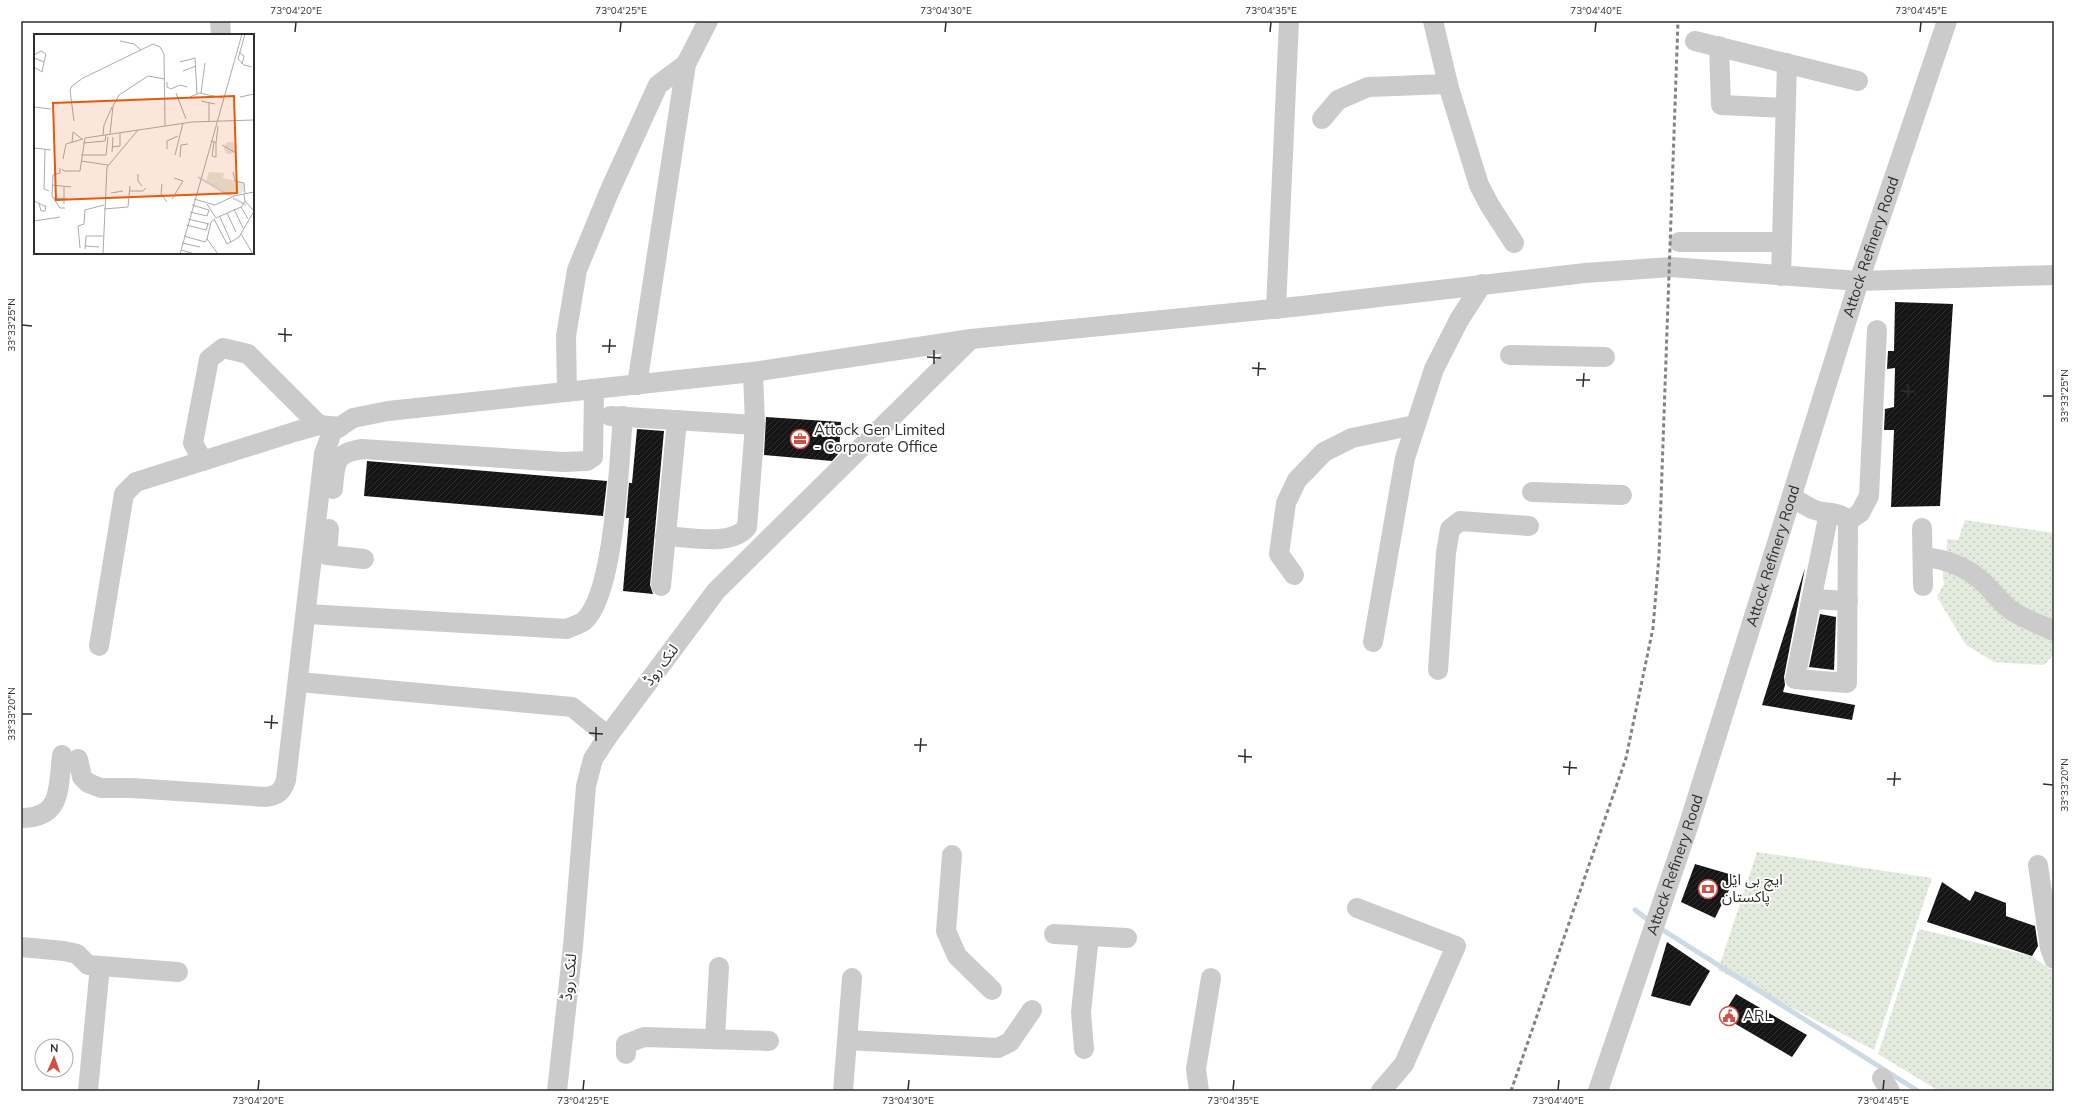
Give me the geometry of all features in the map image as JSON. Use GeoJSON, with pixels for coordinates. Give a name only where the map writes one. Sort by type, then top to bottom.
{"type":"FeatureCollection","features":[{"type":"Feature","properties":{"kind":"street"},"geometry":{"type":"LineString","coordinates":[[220,21],[221,34]]}},
{"type":"Feature","properties":{"kind":"street"},"geometry":{"type":"LineString","coordinates":[[637,385],[686,64],[708,21]]}},
{"type":"Feature","properties":{"kind":"street"},"geometry":{"type":"LineString","coordinates":[[1276,309],[1289,21]]}},
{"type":"Feature","properties":{"kind":"street"},"geometry":{"type":"LineString","coordinates":[[1433,21],[1448,84],[1479,185],[1490,206],[1514,243]]}},
{"type":"Feature","properties":{"kind":"street","name":"Attock Refinery Road"},"geometry":{"type":"LineString","coordinates":[[1598,1091],[1688,827],[1859,281],[1947,21]]}},
{"type":"Feature","properties":{"kind":"street"},"geometry":{"type":"LineString","coordinates":[[1695,40],[1858,81]]}},
{"type":"Feature","properties":{"kind":"street"},"geometry":{"type":"LineString","coordinates":[[1719,46],[1721,105],[1786,108]]}},
{"type":"Feature","properties":{"kind":"street"},"geometry":{"type":"LineString","coordinates":[[1780,276],[1788,63]]}},
{"type":"Feature","properties":{"kind":"street"},"geometry":{"type":"LineString","coordinates":[[567,392],[566,336],[577,270],[610,190],[658,85],[686,64]]}},
{"type":"Feature","properties":{"kind":"street"},"geometry":{"type":"LineString","coordinates":[[1322,120],[1338,100],[1368,87],[1448,84]]}},
{"type":"Feature","properties":{"kind":"street"},"geometry":{"type":"LineString","coordinates":[[1679,242],[1782,242]]}},
{"type":"Feature","properties":{"kind":"street"},"geometry":{"type":"LineString","coordinates":[[21,818],[32,818],[52,808],[70,757],[82,777],[88,783],[101,788],[132,788],[266,797],[274,796],[283,791],[286,780],[299,682],[324,454],[332,432],[353,418],[388,410],[594,390],[753,372],[971,339],[1276,309],[1585,273],[1671,267],[1859,281],[2054,276]]}},
{"type":"Feature","properties":{"kind":"street"},"geometry":{"type":"LineString","coordinates":[[1373,642],[1405,458],[1415,425],[1434,369],[1459,320],[1482,284]]}},
{"type":"Feature","properties":{"kind":"street"},"geometry":{"type":"LineString","coordinates":[[1848,521],[1860,512],[1869,496],[1877,330]]}},
{"type":"Feature","properties":{"kind":"street","name":"لنک روڈ"},"geometry":{"type":"LineString","coordinates":[[557,1091],[572,946],[586,786],[593,759],[608,736],[716,591],[971,339]]}},
{"type":"Feature","properties":{"kind":"street"},"geometry":{"type":"LineString","coordinates":[[203,461],[193,443],[208,359],[223,348],[248,354],[319,425]]}},
{"type":"Feature","properties":{"kind":"street"},"geometry":{"type":"LineString","coordinates":[[1510,355],[1605,357]]}},
{"type":"Feature","properties":{"kind":"street"},"geometry":{"type":"LineString","coordinates":[[666,536],[719,539],[733,537],[748,527],[755,425],[753,372]]}},
{"type":"Feature","properties":{"kind":"street"},"geometry":{"type":"LineString","coordinates":[[364,559],[327,555],[336,465],[340,456],[347,451],[362,449],[563,462],[587,461],[593,456],[594,390]]}},
{"type":"Feature","properties":{"kind":"street"},"geometry":{"type":"LineString","coordinates":[[594,414],[755,425]]}},
{"type":"Feature","properties":{"kind":"street"},"geometry":{"type":"LineString","coordinates":[[307,614],[567,629],[583,622],[596,604],[607,564],[623,416]]}},
{"type":"Feature","properties":{"kind":"street"},"geometry":{"type":"LineString","coordinates":[[661,586],[678,420]]}},
{"type":"Feature","properties":{"kind":"street"},"geometry":{"type":"LineString","coordinates":[[99,646],[124,494],[136,482],[319,425],[340,427]]}},
{"type":"Feature","properties":{"kind":"street"},"geometry":{"type":"LineString","coordinates":[[1294,575],[1279,554],[1286,503],[1297,480],[1324,452],[1352,438],[1415,425]]}},
{"type":"Feature","properties":{"kind":"street"},"geometry":{"type":"LineString","coordinates":[[1532,492],[1622,495]]}},
{"type":"Feature","properties":{"kind":"street"},"geometry":{"type":"LineString","coordinates":[[1792,497],[1816,510],[1842,516],[1848,521]]}},
{"type":"Feature","properties":{"kind":"street"},"geometry":{"type":"LineString","coordinates":[[1829,512],[1795,679],[1846,683],[1848,521]]}},
{"type":"Feature","properties":{"kind":"street"},"geometry":{"type":"LineString","coordinates":[[1438,670],[1446,553],[1450,530],[1460,521],[1529,526]]}},
{"type":"Feature","properties":{"kind":"street"},"geometry":{"type":"LineString","coordinates":[[1922,528],[1923,586]]}},
{"type":"Feature","properties":{"kind":"street"},"geometry":{"type":"LineString","coordinates":[[1923,557],[1941,558],[1961,566],[1986,584],[2007,607],[2020,615],[2054,631]]}},
{"type":"Feature","properties":{"kind":"street"},"geometry":{"type":"LineString","coordinates":[[1812,599],[1848,601]]}},
{"type":"Feature","properties":{"kind":"street"},"geometry":{"type":"LineString","coordinates":[[299,682],[572,707],[608,736]]}},
{"type":"Feature","properties":{"kind":"street"},"geometry":{"type":"LineString","coordinates":[[952,855],[946,931],[957,956],[992,990]]}},
{"type":"Feature","properties":{"kind":"street"},"geometry":{"type":"LineString","coordinates":[[2038,865],[2050,948],[2054,959]]}},
{"type":"Feature","properties":{"kind":"street"},"geometry":{"type":"LineString","coordinates":[[1357,908],[1456,946],[1404,1064],[1381,1091]]}},
{"type":"Feature","properties":{"kind":"street"},"geometry":{"type":"LineString","coordinates":[[1054,934],[1127,938]]}},
{"type":"Feature","properties":{"kind":"street"},"geometry":{"type":"LineString","coordinates":[[1084,1049],[1081,1012],[1089,936]]}},
{"type":"Feature","properties":{"kind":"street"},"geometry":{"type":"LineString","coordinates":[[21,947],[64,951],[77,954],[88,965],[178,972]]}},
{"type":"Feature","properties":{"kind":"street"},"geometry":{"type":"LineString","coordinates":[[88,1091],[100,966]]}},
{"type":"Feature","properties":{"kind":"street"},"geometry":{"type":"LineString","coordinates":[[715,1038],[718,967]]}},
{"type":"Feature","properties":{"kind":"street"},"geometry":{"type":"LineString","coordinates":[[843,1091],[852,978]]}},
{"type":"Feature","properties":{"kind":"street"},"geometry":{"type":"LineString","coordinates":[[1199,1091],[1196,1069],[1211,978]]}},
{"type":"Feature","properties":{"kind":"street"},"geometry":{"type":"LineString","coordinates":[[847,1040],[998,1048],[1010,1042],[1032,1010]]}},
{"type":"Feature","properties":{"kind":"street"},"geometry":{"type":"LineString","coordinates":[[626,1054],[626,1044],[644,1037],[715,1038],[769,1041]]}},
{"type":"Feature","properties":{"kind":"shaded area"},"geometry":{"type":"Polygon","coordinates":[[[1965,520],[2054,533],[2054,654],[2044,665],[1994,662],[1966,645],[1937,597],[1944,584],[1943,567],[1947,539],[1958,540],[1965,520]]]}},
{"type":"Feature","properties":{"kind":"shaded area"},"geometry":{"type":"Polygon","coordinates":[[[1757,852],[1932,878],[1874,1050],[1718,970],[1757,852]]]}},
{"type":"Feature","properties":{"kind":"shaded area"},"geometry":{"type":"Polygon","coordinates":[[[1919,929],[2032,956],[2054,972],[2054,1091],[1939,1091],[1878,1054],[1919,929]]]}},
{"type":"Feature","properties":{"kind":"building"},"geometry":{"type":"Polygon","coordinates":[[[1895,302],[1953,304],[1940,506],[1891,507],[1894,430],[1884,430],[1885,409],[1894,407],[1895,368],[1887,369],[1888,351],[1894,351],[1895,302]]]}},
{"type":"Feature","properties":{"kind":"building","name":"Attock Gen Limited - Corporate Office"},"geometry":{"type":"Polygon","coordinates":[[[766,417],[841,422],[839,453],[832,461],[764,455],[766,417]]]}},
{"type":"Feature","properties":{"kind":"building"},"geometry":{"type":"Polygon","coordinates":[[[637,429],[664,431],[650,585],[653,594],[623,591],[629,518],[626,518],[629,483],[632,483],[637,429]]]}},
{"type":"Feature","properties":{"kind":"building"},"geometry":{"type":"Polygon","coordinates":[[[367,461],[607,481],[603,516],[364,496],[367,461]]]}},
{"type":"Feature","properties":{"kind":"building"},"geometry":{"type":"Polygon","coordinates":[[[1805,568],[1784,677],[1785,685],[1783,692],[1855,705],[1852,720],[1762,705],[1805,568]]]}},
{"type":"Feature","properties":{"kind":"building"},"geometry":{"type":"Polygon","coordinates":[[[1820,614],[1836,617],[1834,670],[1809,667],[1820,614]]]}},
{"type":"Feature","properties":{"kind":"building","name":"ایچ بی ایل پاکستان"},"geometry":{"type":"Polygon","coordinates":[[[1695,864],[1736,876],[1715,918],[1681,902],[1695,864]]]}},
{"type":"Feature","properties":{"kind":"building"},"geometry":{"type":"Polygon","coordinates":[[[1942,882],[1970,901],[1975,891],[2006,903],[2006,916],[2035,926],[2038,946],[2032,956],[1927,922],[1942,882]]]}},
{"type":"Feature","properties":{"kind":"building"},"geometry":{"type":"Polygon","coordinates":[[[1667,942],[1710,971],[1690,1006],[1651,996],[1667,942]]]}},
{"type":"Feature","properties":{"kind":"building"},"geometry":{"type":"Polygon","coordinates":[[[1736,994],[1807,1035],[1792,1057],[1722,1016],[1736,994]]]}},
{"type":"Feature","properties":{"kind":"waterway"},"geometry":{"type":"LineString","coordinates":[[1635,910],[1652,923]]}},
{"type":"Feature","properties":{"kind":"waterway"},"geometry":{"type":"LineString","coordinates":[[1658,927],[1918,1091]]}},
{"type":"Feature","properties":{"kind":"railway"},"geometry":{"type":"LineString","coordinates":[[1511,1091],[1626,758],[1653,628],[1659,556],[1678,21]]}},
{"type":"Feature","properties":{"kind":"place","name":"Attock Gen Limited - Corporate Office"},"geometry":{"type":"Point","coordinates":[800,439]}},
{"type":"Feature","properties":{"kind":"place","name":"ایچ بی ایل پاکستان"},"geometry":{"type":"Point","coordinates":[1708,889]}},
{"type":"Feature","properties":{"kind":"place","name":"ARL"},"geometry":{"type":"Point","coordinates":[1729,1016]}}]}
